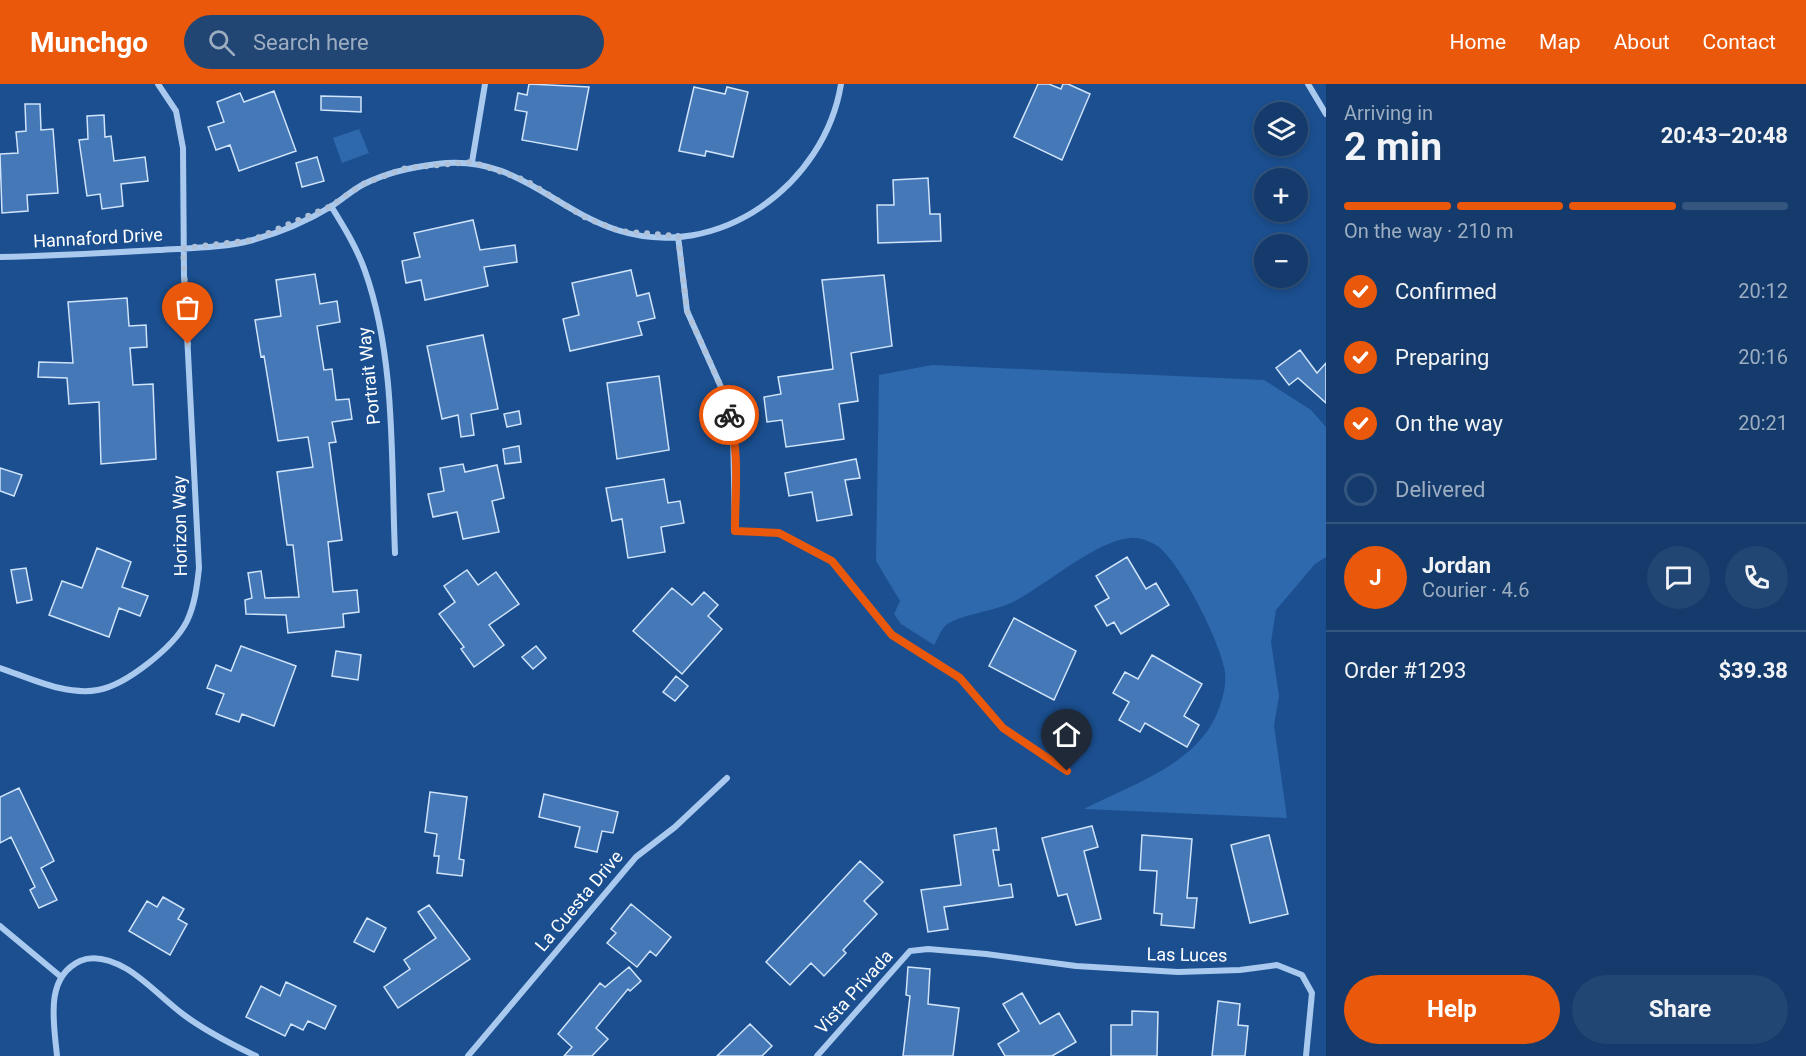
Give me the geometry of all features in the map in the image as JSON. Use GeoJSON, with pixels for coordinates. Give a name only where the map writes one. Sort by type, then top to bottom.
{"type":"FeatureCollection","features":[{"type":"Feature","properties":{"kind":"street","name":"Horizon Way"},"geometry":{"type":"LineString","coordinates":[[0,668],[65,690],[98,690],[138,672],[175,639],[187,622],[196,597],[199,568],[183,248],[183,148],[176,111],[158,84]]}},
{"type":"Feature","properties":{"kind":"street"},"geometry":{"type":"LineString","coordinates":[[472,162],[485,84]]}},
{"type":"Feature","properties":{"kind":"street","name":"Hannaford Drive"},"geometry":{"type":"LineString","coordinates":[[0,258],[183,248],[252,240],[331,206],[363,184],[406,168],[472,162],[525,180],[586,218],[620,231],[678,236],[721,226],[742,218],[781,194],[798,176],[824,140],[841,84]]}},
{"type":"Feature","properties":{"kind":"street"},"geometry":{"type":"LineString","coordinates":[[1308,84],[1326,114]]}},
{"type":"Feature","properties":{"kind":"street","name":"Portrait Way"},"geometry":{"type":"LineString","coordinates":[[331,206],[365,270],[384,347],[396,553]]}},
{"type":"Feature","properties":{"kind":"street"},"geometry":{"type":"LineString","coordinates":[[678,236],[687,311],[721,387],[733,428],[735,531],[779,533],[832,561],[892,635],[960,678],[1003,728],[1067,771]]}},
{"type":"Feature","properties":{"kind":"street","name":"La Cuesta Drive"},"geometry":{"type":"LineString","coordinates":[[468,1056],[636,857],[675,827],[727,778]]}},
{"type":"Feature","properties":{"kind":"street"},"geometry":{"type":"LineString","coordinates":[[0,926],[60,976]]}},
{"type":"Feature","properties":{"kind":"street","name":"Vista Privada"},"geometry":{"type":"LineString","coordinates":[[818,1056],[910,951],[928,949],[986,954]]}},
{"type":"Feature","properties":{"kind":"street","name":"Las Luces"},"geometry":{"type":"LineString","coordinates":[[986,954],[1076,966],[1178,972],[1240,970],[1277,965],[1302,975],[1312,993],[1306,1056]]}},
{"type":"Feature","properties":{"kind":"street"},"geometry":{"type":"LineString","coordinates":[[57,1056],[54,1016],[56,987],[60,976],[83,960],[96,957],[111,961],[150,986],[206,1031],[256,1056]]}},
{"type":"Feature","properties":{"kind":"shaded area"},"geometry":{"type":"Polygon","coordinates":[[[359,129],[369,153],[342,163],[333,138],[359,129]]]}},
{"type":"Feature","properties":{"kind":"shaded area"},"geometry":{"type":"Polygon","coordinates":[[[932,365],[1264,380],[1311,410],[1326,427],[1326,557],[1315,564],[1276,610],[1271,642],[1279,696],[1274,725],[1287,818],[1084,809],[1140,782],[1176,761],[1206,733],[1216,716],[1222,699],[1225,686],[1224,667],[1215,639],[1188,586],[1169,557],[1153,544],[1142,539],[1130,538],[1102,547],[1015,601],[946,625],[934,645],[901,624],[894,614],[900,601],[876,561],[879,375],[932,365]]]}},
{"type":"Feature","properties":{"kind":"building"},"geometry":{"type":"Polygon","coordinates":[[[529,84],[589,87],[577,150],[522,140],[527,112],[515,110],[518,93],[527,95],[529,84]]]}},
{"type":"Feature","properties":{"kind":"building"},"geometry":{"type":"Polygon","coordinates":[[[1038,84],[1049,84],[1061,89],[1063,84],[1068,84],[1090,94],[1062,160],[1014,137],[1038,84]]]}},
{"type":"Feature","properties":{"kind":"building"},"geometry":{"type":"Polygon","coordinates":[[[694,87],[725,94],[727,87],[748,92],[733,157],[706,151],[705,156],[679,151],[694,87]]]}},
{"type":"Feature","properties":{"kind":"building"},"geometry":{"type":"Polygon","coordinates":[[[274,91],[296,151],[239,171],[230,145],[216,150],[208,127],[224,122],[217,102],[240,93],[244,102],[274,91]]]}},
{"type":"Feature","properties":{"kind":"building"},"geometry":{"type":"Polygon","coordinates":[[[321,96],[361,97],[361,112],[321,110],[321,96]]]}},
{"type":"Feature","properties":{"kind":"building"},"geometry":{"type":"Polygon","coordinates":[[[25,104],[40,104],[41,130],[53,129],[58,193],[27,195],[28,211],[2,213],[0,154],[18,153],[16,132],[26,131],[25,104]]]}},
{"type":"Feature","properties":{"kind":"building"},"geometry":{"type":"Polygon","coordinates":[[[104,115],[105,137],[111,136],[114,161],[145,157],[148,181],[121,184],[123,206],[102,209],[100,194],[87,196],[79,140],[88,139],[87,116],[104,115]]]}},
{"type":"Feature","properties":{"kind":"building"},"geometry":{"type":"Polygon","coordinates":[[[317,157],[324,181],[302,187],[296,163],[317,157]]]}},
{"type":"Feature","properties":{"kind":"building"},"geometry":{"type":"Polygon","coordinates":[[[928,178],[930,214],[940,214],[941,241],[878,243],[877,205],[894,205],[893,180],[928,178]]]}},
{"type":"Feature","properties":{"kind":"building"},"geometry":{"type":"Polygon","coordinates":[[[473,220],[480,250],[515,245],[517,262],[484,267],[488,286],[425,300],[421,280],[406,283],[402,261],[420,257],[414,233],[473,220]]]}},
{"type":"Feature","properties":{"kind":"building"},"geometry":{"type":"Polygon","coordinates":[[[631,270],[637,296],[649,293],[655,318],[638,322],[642,335],[570,351],[563,319],[579,315],[572,283],[631,270]]]}},
{"type":"Feature","properties":{"kind":"building"},"geometry":{"type":"Polygon","coordinates":[[[315,274],[320,304],[337,301],[340,322],[317,326],[324,370],[332,369],[336,400],[349,399],[352,419],[332,422],[336,442],[329,443],[342,540],[328,542],[333,592],[357,590],[359,612],[343,614],[344,627],[288,633],[286,615],[246,614],[245,600],[252,598],[248,573],[261,571],[265,598],[299,597],[293,545],[287,545],[277,472],[313,467],[308,437],[278,441],[264,356],[261,357],[255,320],[281,316],[276,280],[315,274]]]}},
{"type":"Feature","properties":{"kind":"building"},"geometry":{"type":"Polygon","coordinates":[[[884,275],[892,346],[851,353],[858,401],[839,404],[844,439],[786,447],[782,420],[767,422],[764,397],[781,394],[778,377],[833,369],[822,280],[884,275]]]}},
{"type":"Feature","properties":{"kind":"building"},"geometry":{"type":"Polygon","coordinates":[[[127,298],[129,326],[146,325],[147,347],[130,348],[133,385],[153,384],[156,459],[101,464],[99,402],[69,404],[67,378],[38,377],[39,362],[73,363],[68,302],[127,298]]]}},
{"type":"Feature","properties":{"kind":"building"},"geometry":{"type":"Polygon","coordinates":[[[483,335],[498,409],[471,414],[474,435],[461,437],[458,415],[442,419],[427,346],[483,335]]]}},
{"type":"Feature","properties":{"kind":"building"},"geometry":{"type":"Polygon","coordinates":[[[1300,350],[1317,373],[1326,363],[1326,403],[1298,378],[1289,385],[1276,368],[1300,350]]]}},
{"type":"Feature","properties":{"kind":"building"},"geometry":{"type":"Polygon","coordinates":[[[659,376],[669,450],[617,459],[607,383],[659,376]]]}},
{"type":"Feature","properties":{"kind":"building"},"geometry":{"type":"Polygon","coordinates":[[[519,411],[521,424],[507,427],[504,414],[519,411]]]}},
{"type":"Feature","properties":{"kind":"building"},"geometry":{"type":"Polygon","coordinates":[[[519,446],[521,462],[505,464],[503,449],[519,446]]]}},
{"type":"Feature","properties":{"kind":"building"},"geometry":{"type":"Polygon","coordinates":[[[856,459],[860,478],[845,480],[852,515],[817,521],[812,492],[789,496],[785,473],[856,459]]]}},
{"type":"Feature","properties":{"kind":"building"},"geometry":{"type":"Polygon","coordinates":[[[463,464],[465,472],[497,465],[504,498],[492,501],[499,532],[463,539],[457,512],[433,517],[428,494],[444,491],[440,468],[463,464]]]}},
{"type":"Feature","properties":{"kind":"building"},"geometry":{"type":"Polygon","coordinates":[[[0,468],[22,475],[14,496],[0,491],[0,468]]]}},
{"type":"Feature","properties":{"kind":"building"},"geometry":{"type":"Polygon","coordinates":[[[664,479],[668,503],[680,501],[684,523],[661,527],[665,552],[628,558],[622,519],[612,521],[606,488],[664,479]]]}},
{"type":"Feature","properties":{"kind":"building"},"geometry":{"type":"Polygon","coordinates":[[[97,548],[131,562],[122,587],[148,596],[140,616],[119,608],[109,637],[49,615],[62,581],[82,588],[97,548]]]}},
{"type":"Feature","properties":{"kind":"building"},"geometry":{"type":"Polygon","coordinates":[[[1127,557],[1146,589],[1156,583],[1169,605],[1121,634],[1114,622],[1107,626],[1095,606],[1109,598],[1096,576],[1127,557]]]}},
{"type":"Feature","properties":{"kind":"building"},"geometry":{"type":"Polygon","coordinates":[[[26,568],[32,600],[17,603],[11,570],[26,568]]]}},
{"type":"Feature","properties":{"kind":"building"},"geometry":{"type":"Polygon","coordinates":[[[467,570],[478,585],[496,572],[519,604],[489,625],[504,645],[474,667],[461,649],[464,647],[439,614],[455,602],[444,586],[467,570]]]}},
{"type":"Feature","properties":{"kind":"building"},"geometry":{"type":"Polygon","coordinates":[[[672,588],[692,605],[704,592],[718,605],[708,616],[722,629],[682,674],[633,631],[672,588]]]}},
{"type":"Feature","properties":{"kind":"building"},"geometry":{"type":"Polygon","coordinates":[[[1014,618],[1076,651],[1054,700],[989,666],[1014,618]]]}},
{"type":"Feature","properties":{"kind":"building"},"geometry":{"type":"Polygon","coordinates":[[[241,646],[296,666],[274,726],[242,714],[239,722],[216,714],[224,694],[207,688],[216,665],[231,671],[241,646]]]}},
{"type":"Feature","properties":{"kind":"building"},"geometry":{"type":"Polygon","coordinates":[[[536,646],[546,658],[533,669],[522,657],[536,646]]]}},
{"type":"Feature","properties":{"kind":"building"},"geometry":{"type":"Polygon","coordinates":[[[336,651],[361,655],[358,680],[332,676],[336,651]]]}},
{"type":"Feature","properties":{"kind":"building"},"geometry":{"type":"Polygon","coordinates":[[[1152,655],[1202,684],[1184,716],[1199,725],[1187,747],[1145,723],[1140,732],[1119,720],[1129,702],[1113,693],[1125,672],[1138,679],[1152,655]]]}},
{"type":"Feature","properties":{"kind":"building"},"geometry":{"type":"Polygon","coordinates":[[[676,676],[688,686],[675,701],[663,692],[676,676]]]}},
{"type":"Feature","properties":{"kind":"building"},"geometry":{"type":"Polygon","coordinates":[[[19,788],[54,861],[41,868],[57,900],[39,908],[30,890],[35,887],[11,837],[0,843],[0,797],[19,788]]]}},
{"type":"Feature","properties":{"kind":"building"},"geometry":{"type":"Polygon","coordinates":[[[430,792],[467,797],[459,859],[464,860],[462,876],[437,873],[439,856],[434,856],[437,834],[425,832],[430,792]]]}},
{"type":"Feature","properties":{"kind":"building"},"geometry":{"type":"Polygon","coordinates":[[[544,794],[618,812],[613,833],[602,831],[597,852],[575,847],[580,827],[539,817],[544,794]]]}},
{"type":"Feature","properties":{"kind":"building"},"geometry":{"type":"Polygon","coordinates":[[[1092,826],[1098,847],[1084,851],[1101,919],[1076,925],[1067,894],[1058,896],[1042,838],[1092,826]]]}},
{"type":"Feature","properties":{"kind":"building"},"geometry":{"type":"Polygon","coordinates":[[[996,828],[999,850],[993,850],[999,886],[1011,884],[1013,897],[944,907],[948,929],[928,932],[921,890],[961,885],[954,835],[996,828]]]}},
{"type":"Feature","properties":{"kind":"building"},"geometry":{"type":"Polygon","coordinates":[[[1142,835],[1192,839],[1187,898],[1197,898],[1194,928],[1161,925],[1162,914],[1154,913],[1157,871],[1140,870],[1142,835]]]}},
{"type":"Feature","properties":{"kind":"building"},"geometry":{"type":"Polygon","coordinates":[[[1269,835],[1288,914],[1250,923],[1231,845],[1269,835]]]}},
{"type":"Feature","properties":{"kind":"building"},"geometry":{"type":"Polygon","coordinates":[[[860,861],[883,882],[864,901],[877,914],[843,950],[846,953],[824,976],[811,963],[790,985],[766,962],[860,861]]]}},
{"type":"Feature","properties":{"kind":"building"},"geometry":{"type":"Polygon","coordinates":[[[163,897],[184,909],[178,919],[187,924],[170,955],[129,931],[147,901],[157,907],[163,897]]]}},
{"type":"Feature","properties":{"kind":"building"},"geometry":{"type":"Polygon","coordinates":[[[631,904],[671,937],[656,956],[650,951],[637,967],[607,943],[616,933],[611,929],[631,904]]]}},
{"type":"Feature","properties":{"kind":"building"},"geometry":{"type":"Polygon","coordinates":[[[429,905],[470,959],[398,1008],[384,987],[410,969],[404,960],[436,938],[418,912],[429,905]]]}},
{"type":"Feature","properties":{"kind":"building"},"geometry":{"type":"Polygon","coordinates":[[[367,918],[386,928],[374,952],[354,942],[367,918]]]}},
{"type":"Feature","properties":{"kind":"building"},"geometry":{"type":"Polygon","coordinates":[[[629,967],[641,981],[630,991],[628,989],[596,1028],[608,1039],[592,1056],[564,1056],[572,1047],[558,1034],[600,983],[605,987],[629,967]]]}},
{"type":"Feature","properties":{"kind":"building"},"geometry":{"type":"Polygon","coordinates":[[[908,967],[930,969],[928,1004],[959,1008],[953,1056],[903,1056],[910,996],[906,995],[908,967]]]}},
{"type":"Feature","properties":{"kind":"building"},"geometry":{"type":"Polygon","coordinates":[[[286,982],[336,1006],[325,1029],[308,1021],[303,1030],[291,1024],[285,1036],[246,1017],[261,986],[280,996],[286,982]]]}},
{"type":"Feature","properties":{"kind":"building"},"geometry":{"type":"Polygon","coordinates":[[[1022,993],[1040,1024],[1059,1013],[1076,1042],[1052,1056],[1005,1056],[998,1044],[1019,1031],[1003,1004],[1022,993]]]}},
{"type":"Feature","properties":{"kind":"building"},"geometry":{"type":"Polygon","coordinates":[[[1218,1001],[1240,1004],[1238,1025],[1248,1026],[1245,1056],[1212,1056],[1218,1001]]]}},
{"type":"Feature","properties":{"kind":"building"},"geometry":{"type":"Polygon","coordinates":[[[1132,1011],[1158,1012],[1157,1056],[1111,1056],[1111,1025],[1132,1025],[1132,1011]]]}},
{"type":"Feature","properties":{"kind":"building"},"geometry":{"type":"Polygon","coordinates":[[[750,1024],[772,1046],[762,1056],[717,1056],[750,1024]]]}},
{"type":"Feature","properties":{"kind":"way so far"},"geometry":{"type":"LineString","coordinates":[[188,344],[183,248],[252,240],[297,223],[331,206],[363,184],[406,168],[472,162],[525,180],[586,218],[620,231],[678,236],[682,289],[687,311],[712,364],[729,415]]}},
{"type":"Feature","properties":{"kind":"route"},"geometry":{"type":"LineString","coordinates":[[729,415],[733,428],[736,463],[735,531],[779,533],[832,561],[892,635],[960,678],[1003,728],[1067,771]]}}]}
